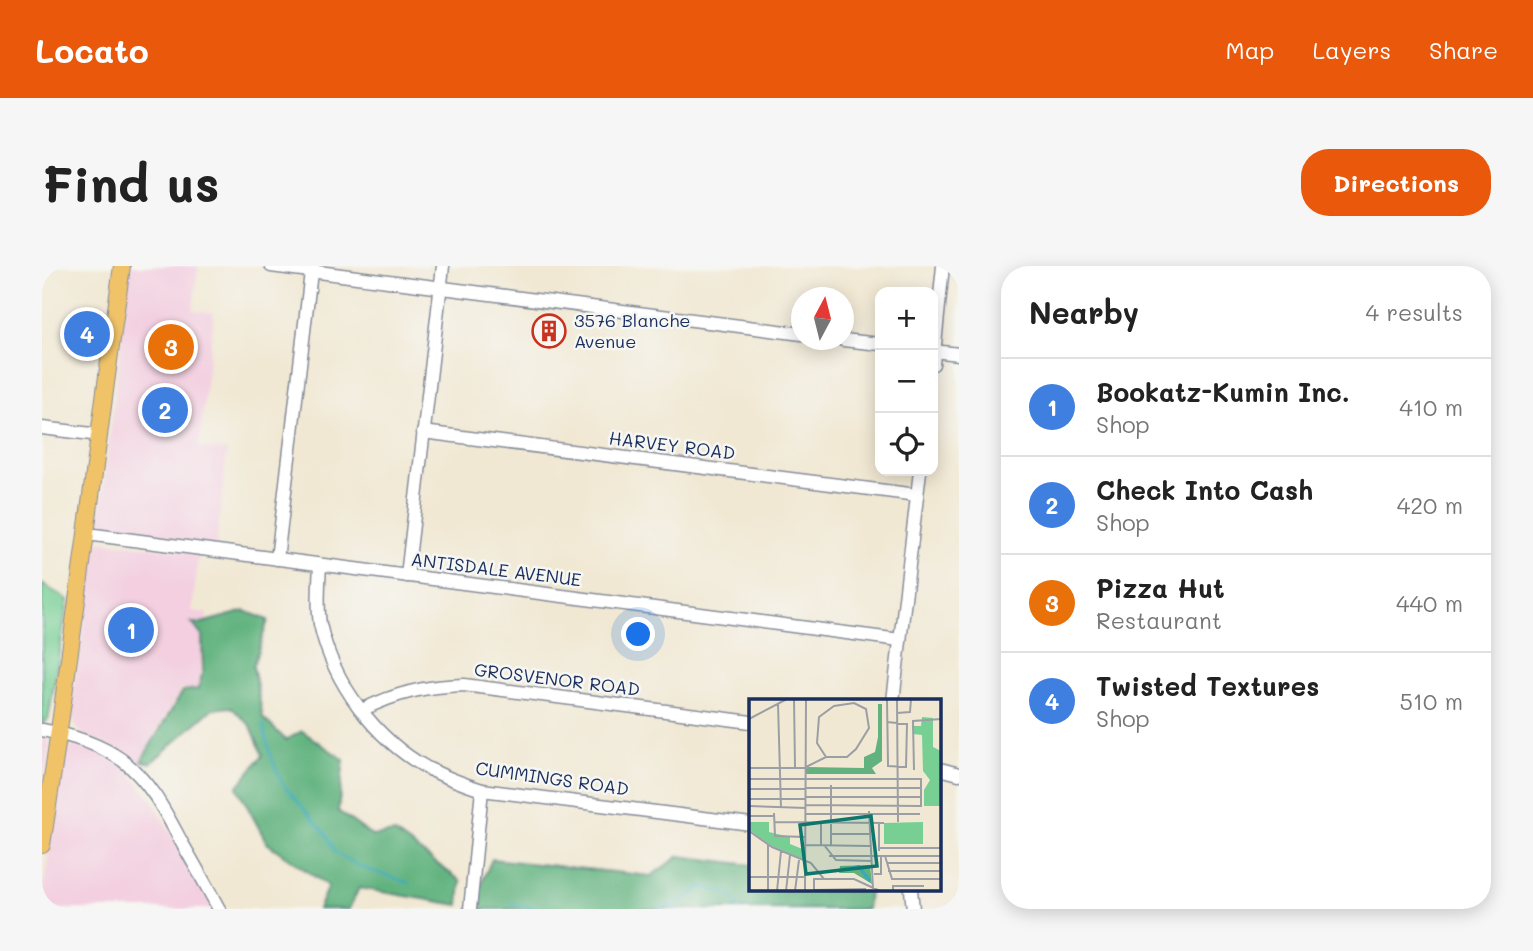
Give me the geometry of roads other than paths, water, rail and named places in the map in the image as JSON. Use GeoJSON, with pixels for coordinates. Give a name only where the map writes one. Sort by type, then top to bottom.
{"type":"FeatureCollection","features":[{"type":"Feature","properties":{"kind":"main road"},"geometry":{"type":"LineString","coordinates":[[42,845],[60,733],[122,266]]}},
{"type":"Feature","properties":{"kind":"street"},"geometry":{"type":"LineString","coordinates":[[271,266],[791,333]]}},
{"type":"Feature","properties":{"kind":"street"},"geometry":{"type":"LineString","coordinates":[[407,576],[443,266]]}},
{"type":"Feature","properties":{"kind":"street"},"geometry":{"type":"LineString","coordinates":[[934,350],[943,266]]}},
{"type":"Feature","properties":{"kind":"street"},"geometry":{"type":"LineString","coordinates":[[277,559],[312,271]]}},
{"type":"Feature","properties":{"kind":"street"},"geometry":{"type":"LineString","coordinates":[[854,341],[875,343]]}},
{"type":"Feature","properties":{"kind":"street"},"geometry":{"type":"LineString","coordinates":[[938,356],[959,354]]}},
{"type":"Feature","properties":{"kind":"street"},"geometry":{"type":"LineString","coordinates":[[42,428],[100,435]]}},
{"type":"Feature","properties":{"kind":"street","name":"HARVEY ROAD"},"geometry":{"type":"LineString","coordinates":[[423,432],[917,495]]}},
{"type":"Feature","properties":{"kind":"street"},"geometry":{"type":"LineString","coordinates":[[893,699],[919,476]]}},
{"type":"Feature","properties":{"kind":"street","name":"ANTISDALE AVENUE"},"geometry":{"type":"LineString","coordinates":[[87,534],[900,640]]}},
{"type":"Feature","properties":{"kind":"street","name":"CUMMINGS ROAD"},"geometry":{"type":"LineString","coordinates":[[320,565],[319,612],[330,656],[343,683],[362,710],[395,746],[409,756],[444,776],[482,790],[749,824]]}},
{"type":"Feature","properties":{"kind":"street","name":"GROSVENOR ROAD"},"geometry":{"type":"LineString","coordinates":[[362,710],[419,689],[464,685],[749,722]]}},
{"type":"Feature","properties":{"kind":"street"},"geometry":{"type":"LineString","coordinates":[[42,730],[86,741],[111,753],[141,777],[166,814],[219,909]]}},
{"type":"Feature","properties":{"kind":"street"},"geometry":{"type":"LineString","coordinates":[[942,770],[959,774]]}},
{"type":"Feature","properties":{"kind":"street"},"geometry":{"type":"LineString","coordinates":[[470,909],[482,790]]}},
{"type":"Feature","properties":{"kind":"waterway"},"geometry":{"type":"LineString","coordinates":[[263,724],[270,754],[282,783],[327,835],[335,852],[361,867],[409,883]]}},
{"type":"Feature","properties":{"kind":"waterway"},"geometry":{"type":"LineString","coordinates":[[659,909],[680,903],[702,886],[731,895],[739,909]]}},
{"type":"Feature","properties":{"kind":"waterway"},"geometry":{"type":"LineString","coordinates":[[512,903],[544,909]]}},
{"type":"Feature","properties":{"kind":"place","name":"3576 Blanche Avenue"},"geometry":{"type":"Point","coordinates":[549,331]}},
{"type":"Feature","properties":{"kind":"place","name":"Twisted Textures"},"geometry":{"type":"Point","coordinates":[87,334]}},
{"type":"Feature","properties":{"kind":"place","name":"Pizza Hut"},"geometry":{"type":"Point","coordinates":[171,347]}},
{"type":"Feature","properties":{"kind":"place","name":"Check Into Cash"},"geometry":{"type":"Point","coordinates":[165,410]}},
{"type":"Feature","properties":{"kind":"place","name":"Bookatz-Kumin Inc."},"geometry":{"type":"Point","coordinates":[131,630]}}]}
